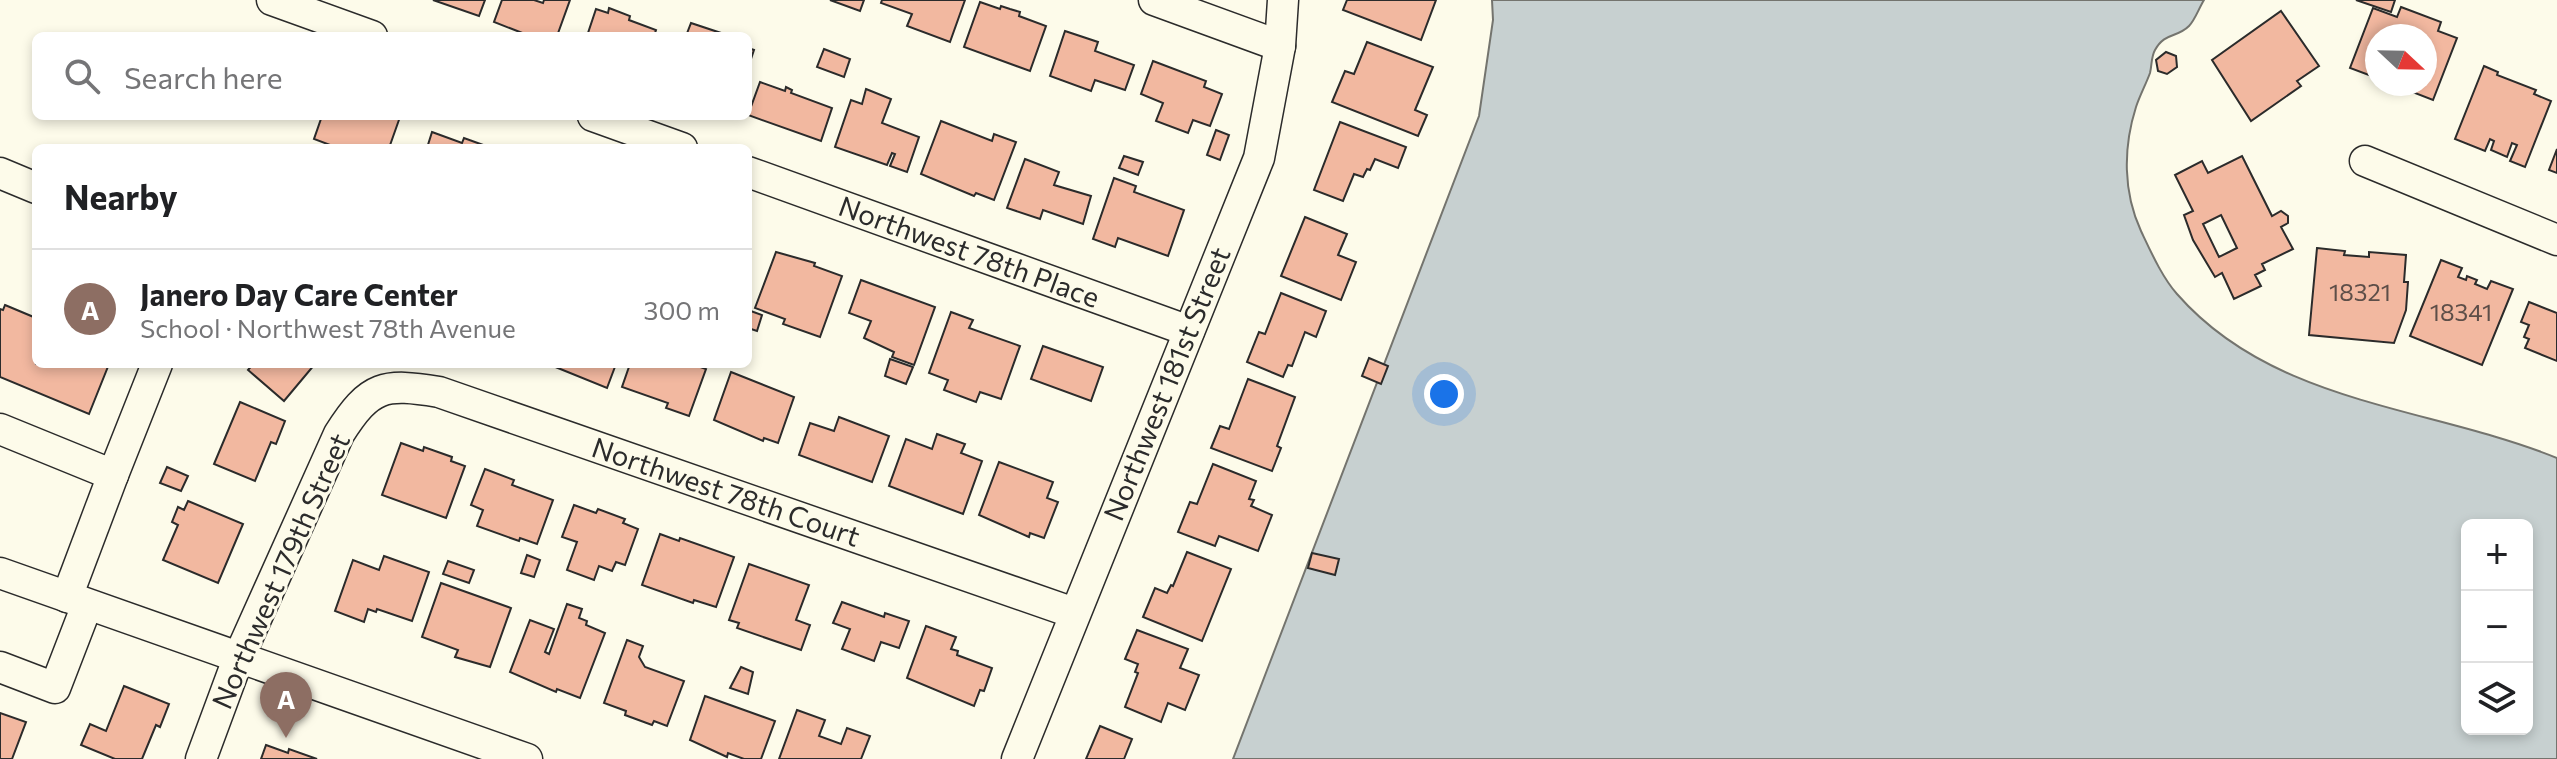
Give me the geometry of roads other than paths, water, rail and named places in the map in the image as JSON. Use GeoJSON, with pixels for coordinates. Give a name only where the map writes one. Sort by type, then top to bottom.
{"type":"FeatureCollection","features":[{"type":"Feature","properties":{"kind":"street"},"geometry":{"type":"LineString","coordinates":[[272,0],[361,32]]}},
{"type":"Feature","properties":{"kind":"street"},"geometry":{"type":"LineString","coordinates":[[1154,0],[1280,46]]}},
{"type":"Feature","properties":{"kind":"street","name":"Northwest 181st Street"},"geometry":{"type":"LineString","coordinates":[[1017,759],[1259,158],[1280,46],[1283,0]]}},
{"type":"Feature","properties":{"kind":"street"},"geometry":{"type":"LineString","coordinates":[[604,120],[671,144]]}},
{"type":"Feature","properties":{"kind":"street"},"geometry":{"type":"LineString","coordinates":[[2365,161],[2557,240]]}},
{"type":"Feature","properties":{"kind":"street"},"geometry":{"type":"LineString","coordinates":[[0,173],[32,186]]}},
{"type":"Feature","properties":{"kind":"street","name":"Northwest 78th Place"},"geometry":{"type":"LineString","coordinates":[[752,173],[1189,331]]}},
{"type":"Feature","properties":{"kind":"street"},"geometry":{"type":"LineString","coordinates":[[0,667],[55,688],[113,475],[155,368]]}},
{"type":"Feature","properties":{"kind":"street","name":"Northwest 78th Court"},"geometry":{"type":"LineString","coordinates":[[377,393],[398,385],[439,392],[1074,613]]}},
{"type":"Feature","properties":{"kind":"street","name":"Northwest 179th Street"},"geometry":{"type":"LineString","coordinates":[[201,759],[238,659],[339,434],[355,409],[377,393]]}},
{"type":"Feature","properties":{"kind":"street"},"geometry":{"type":"LineString","coordinates":[[0,429],[113,475]]}},
{"type":"Feature","properties":{"kind":"street"},"geometry":{"type":"LineString","coordinates":[[0,573],[527,759]]}},
{"type":"Feature","properties":{"kind":"place","name":"Janero Day Care Center"},"geometry":{"type":"Point","coordinates":[286,738]}}]}
